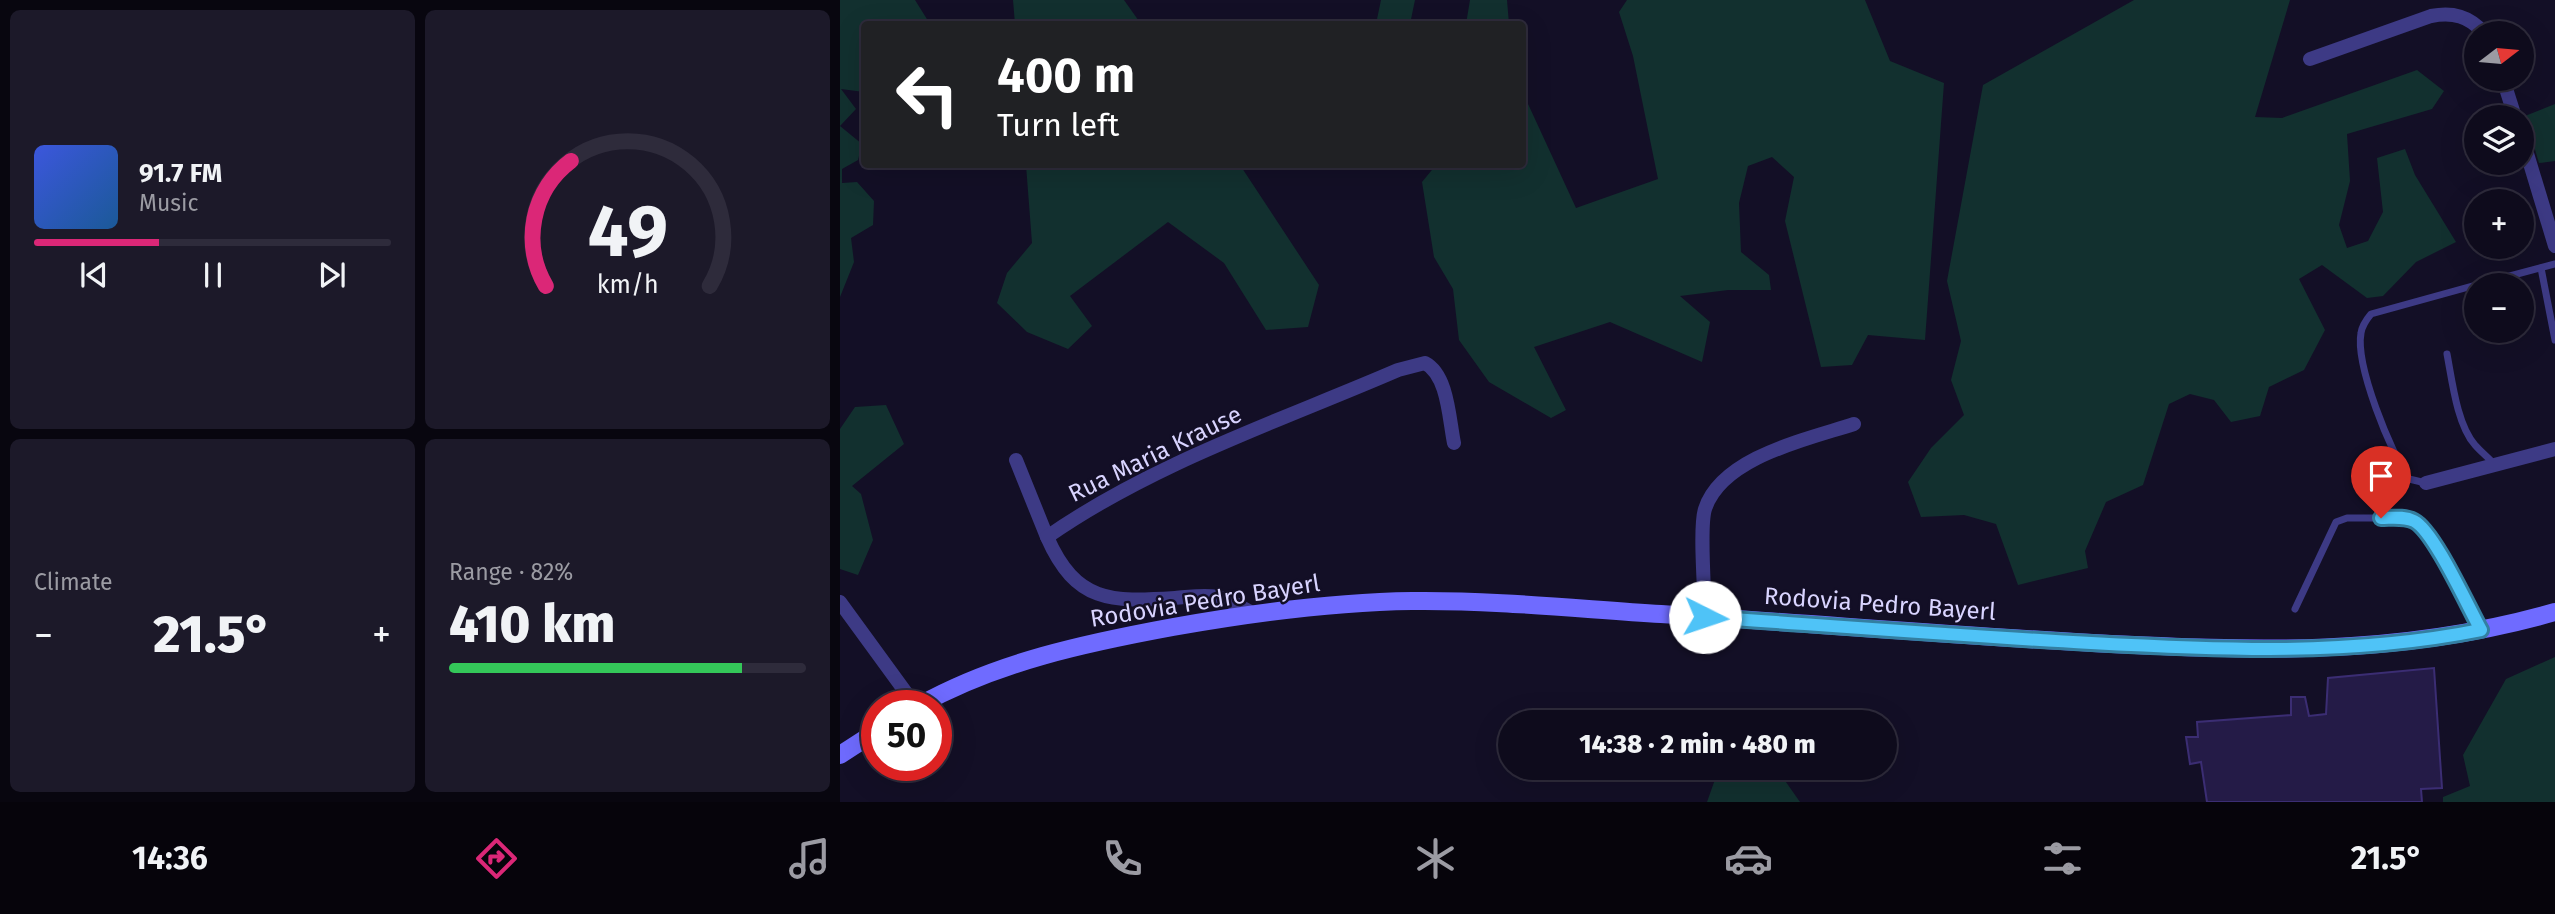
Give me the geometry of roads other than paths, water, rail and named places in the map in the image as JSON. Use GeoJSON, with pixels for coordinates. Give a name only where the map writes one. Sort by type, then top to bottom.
{"type":"FeatureCollection","features":[{"type":"Feature","properties":{"kind":"main road","name":"Rodovia Pedro Bayerl"},"geometry":{"type":"LineString","coordinates":[[950,690],[1063,650],[1252,613],[1324,605],[1416,601],[2240,650],[2367,646],[2422,640],[2481,630],[2555,612]]}},
{"type":"Feature","properties":{"kind":"main road"},"geometry":{"type":"LineString","coordinates":[[840,755],[861,741]]}},
{"type":"Feature","properties":{"kind":"street"},"geometry":{"type":"LineString","coordinates":[[2310,59],[2431,16],[2450,13],[2473,21]]}},
{"type":"Feature","properties":{"kind":"street"},"geometry":{"type":"LineString","coordinates":[[2534,175],[2555,246]]}},
{"type":"Feature","properties":{"kind":"street","name":"Rua Maria Krause"},"geometry":{"type":"LineString","coordinates":[[1047,537],[1093,507],[1189,458],[1398,370],[1425,363],[1433,367],[1440,377],[1454,443]]}},
{"type":"Feature","properties":{"kind":"street"},"geometry":{"type":"LineString","coordinates":[[1705,617],[1704,512],[1712,494],[1748,463],[1774,450],[1854,424]]}},
{"type":"Feature","properties":{"kind":"street"},"geometry":{"type":"LineString","coordinates":[[2427,483],[2555,449]]}},
{"type":"Feature","properties":{"kind":"street"},"geometry":{"type":"LineString","coordinates":[[1016,460],[1047,537],[1063,568],[1085,586],[1106,598],[1124,601],[1208,595],[1229,600],[1252,613]]}},
{"type":"Feature","properties":{"kind":"street"},"geometry":{"type":"LineString","coordinates":[[840,602],[907,690]]}},
{"type":"Feature","properties":{"kind":"lane"},"geometry":{"type":"LineString","coordinates":[[2522,273],[2555,264]]}},
{"type":"Feature","properties":{"kind":"lane"},"geometry":{"type":"LineString","coordinates":[[2541,268],[2555,340]]}},
{"type":"Feature","properties":{"kind":"lane"},"geometry":{"type":"LineString","coordinates":[[2427,483],[2409,479],[2398,464],[2373,397],[2360,347],[2361,334],[2371,314],[2464,288]]}},
{"type":"Feature","properties":{"kind":"lane"},"geometry":{"type":"LineString","coordinates":[[2447,354],[2467,433],[2495,465]]}},
{"type":"Feature","properties":{"kind":"lane"},"geometry":{"type":"LineString","coordinates":[[2295,609],[2336,522],[2347,518],[2402,518],[2416,521],[2438,548],[2481,630]]}}]}
